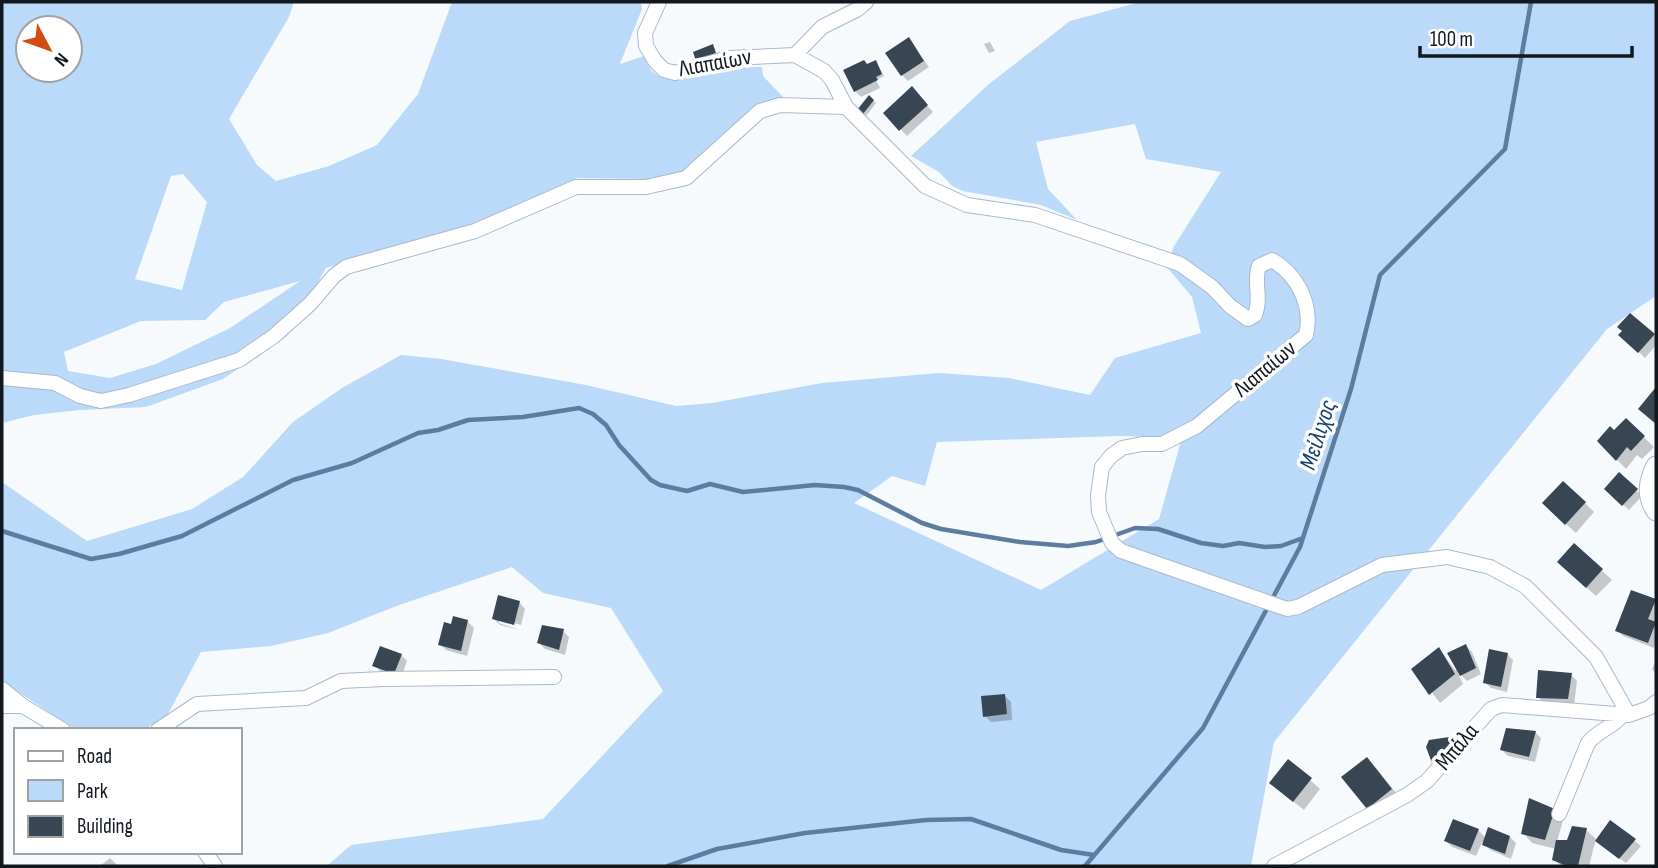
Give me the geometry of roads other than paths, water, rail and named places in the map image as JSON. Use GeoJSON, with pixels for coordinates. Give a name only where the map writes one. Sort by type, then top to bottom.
{"type":"FeatureCollection","features":[{"type":"Feature","properties":{"kind":"street","name":"Λιαπαίων"},"geometry":{"type":"LineString","coordinates":[[659,2],[645,33],[646,46],[664,70],[685,72],[728,58],[794,55],[824,71],[832,80],[846,107],[925,186],[967,205],[1035,215],[1180,264],[1212,287],[1230,306],[1248,319],[1255,315],[1259,307],[1256,276],[1259,266],[1272,260],[1285,268],[1303,292],[1309,323],[1306,335],[1196,426],[1162,444],[1122,448],[1102,467],[1098,495],[1099,512],[1108,537],[1122,551],[1287,609],[1298,607],[1382,565],[1447,557],[1490,567],[1525,586],[1596,657],[1626,715]]}},
{"type":"Feature","properties":{"kind":"street"},"geometry":{"type":"LineString","coordinates":[[794,55],[822,27],[858,9],[866,2]]}},
{"type":"Feature","properties":{"kind":"street"},"geometry":{"type":"LineString","coordinates":[[2,378],[55,383],[80,396],[101,401],[129,395],[239,360],[274,336],[346,267],[475,232],[576,187],[646,187],[686,178],[760,111],[780,104],[846,107]]}},
{"type":"Feature","properties":{"kind":"street"},"geometry":{"type":"LineString","coordinates":[[1656,466],[1648,494],[1656,510]]}},
{"type":"Feature","properties":{"kind":"street"},"geometry":{"type":"LineString","coordinates":[[161,728],[197,704],[306,698],[341,681],[383,678],[554,677]]}},
{"type":"Feature","properties":{"kind":"street"},"geometry":{"type":"LineString","coordinates":[[2,689],[23,706],[60,728]]}},
{"type":"Feature","properties":{"kind":"street"},"geometry":{"type":"LineString","coordinates":[[1559,814],[1588,743],[1596,733],[1626,715],[1649,708],[1656,702]]}},
{"type":"Feature","properties":{"kind":"street","name":"Μπάλα"},"geometry":{"type":"LineString","coordinates":[[1274,866],[1407,795],[1427,781],[1490,709],[1502,705],[1626,715]]}},
{"type":"Feature","properties":{"kind":"street"},"geometry":{"type":"LineString","coordinates":[[2,706],[23,706]]}},
{"type":"Feature","properties":{"kind":"waterway","name":"Μείλιχος"},"geometry":{"type":"LineString","coordinates":[[1085,866],[1203,728],[1300,547],[1351,389],[1380,275],[1505,149],[1531,2]]}},
{"type":"Feature","properties":{"kind":"waterway"},"geometry":{"type":"LineString","coordinates":[[2,531],[91,559],[119,554],[182,536],[293,480],[352,463],[418,433],[438,430],[468,420],[523,417],[579,408],[593,414],[606,425],[619,445],[651,480],[660,485],[687,491],[710,484],[743,492],[815,485],[844,487],[858,490],[922,523],[941,529],[1020,542],[1068,546],[1096,542],[1135,528],[1158,529],[1201,543],[1223,546],[1239,543],[1265,547],[1281,546],[1303,538]]}},
{"type":"Feature","properties":{"kind":"waterway"},"geometry":{"type":"LineString","coordinates":[[668,866],[717,849],[805,833],[926,820],[971,819],[1061,850],[1094,855]]}}]}
